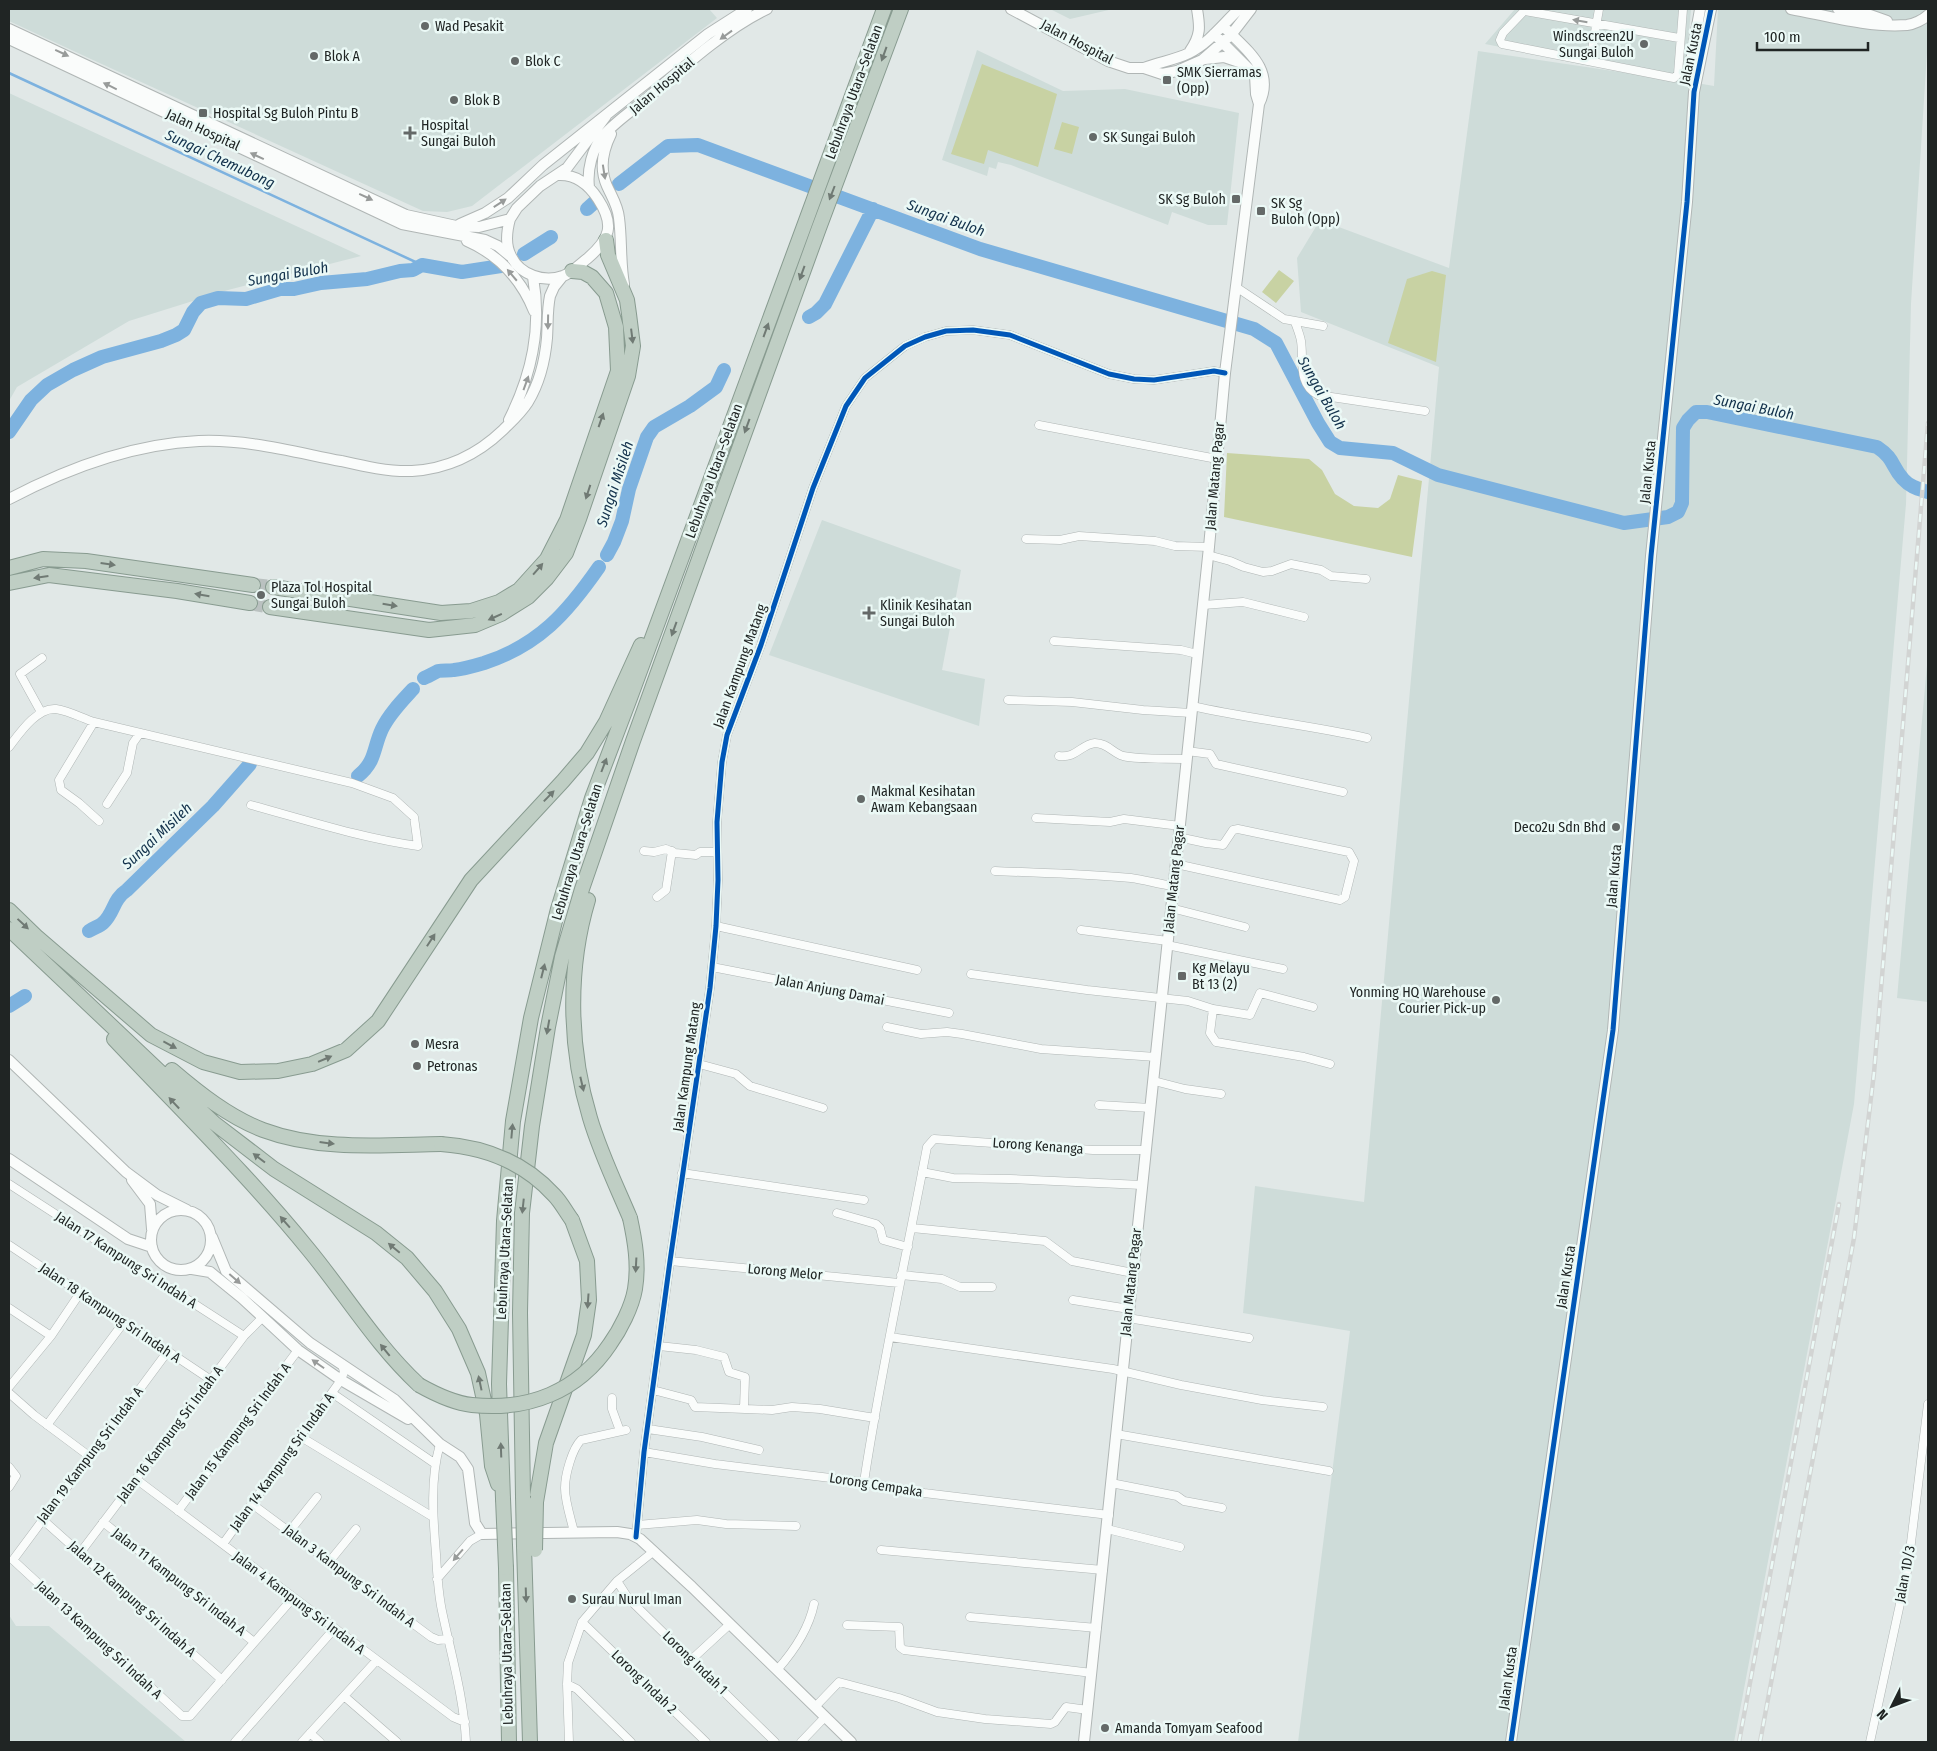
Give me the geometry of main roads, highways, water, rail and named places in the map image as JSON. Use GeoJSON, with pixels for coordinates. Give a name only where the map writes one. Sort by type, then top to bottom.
{"type":"FeatureCollection","features":[{"type":"Feature","properties":{"kind":"highway","name":"Lebuhraya Utara–Selatan"},"geometry":{"type":"LineString","coordinates":[[508,1742],[506,1568],[499,1384],[504,1221],[513,1121],[531,1018],[558,909],[592,798],[884,9]]}},
{"type":"Feature","properties":{"kind":"highway","name":"Lebuhraya Utara–Selatan"},"geometry":{"type":"LineString","coordinates":[[530,1742],[525,1574],[533,1562],[530,1548],[520,1313],[522,1213],[532,1126],[548,1027],[562,957],[582,890],[633,741],[819,228],[901,9]]}},
{"type":"Feature","properties":{"kind":"highway"},"geometry":{"type":"LineString","coordinates":[[270,607],[429,630],[476,625],[501,614],[528,597],[547,578],[566,553],[628,376],[633,346],[627,300],[613,269],[606,240]]}},
{"type":"Feature","properties":{"kind":"highway"},"geometry":{"type":"LineString","coordinates":[[273,587],[440,613],[471,610],[499,602],[519,590],[547,559],[566,520],[618,371],[616,327],[606,293],[592,277],[583,272],[567,274]]}},
{"type":"Feature","properties":{"kind":"highway"},"geometry":{"type":"LineString","coordinates":[[37,937],[151,1035],[204,1062],[240,1072],[278,1071],[312,1064],[346,1050],[378,1021],[471,880],[587,753],[606,722],[686,547]]}},
{"type":"Feature","properties":{"kind":"highway"},"geometry":{"type":"LineString","coordinates":[[9,568],[43,559],[86,561],[253,585]]}},
{"type":"Feature","properties":{"kind":"highway"},"geometry":{"type":"LineString","coordinates":[[9,583],[49,575],[177,590],[250,603]]}},
{"type":"Feature","properties":{"kind":"highway"},"geometry":{"type":"LineString","coordinates":[[363,621],[367,602]]}},
{"type":"Feature","properties":{"kind":"highway"},"geometry":{"type":"LineString","coordinates":[[34,953],[252,1185],[310,1251],[387,1354],[419,1386],[441,1397],[470,1405],[509,1406],[553,1395],[581,1378],[599,1361],[619,1331],[635,1290],[637,1250],[630,1218],[590,1119],[575,1050],[574,990],[579,936],[594,880],[598,846]]}},
{"type":"Feature","properties":{"kind":"highway"},"geometry":{"type":"LineString","coordinates":[[9,910],[168,1066],[221,1108],[263,1130],[303,1140],[349,1146],[441,1144],[466,1146],[492,1153],[524,1169],[554,1195],[572,1220],[587,1260],[589,1300],[584,1335],[546,1443],[529,1499]]}},
{"type":"Feature","properties":{"kind":"highway"},"geometry":{"type":"LineString","coordinates":[[9,929],[214,1123],[274,1169],[376,1233],[407,1258],[435,1291],[459,1329],[478,1372],[486,1414],[492,1466],[503,1499]]}},
{"type":"Feature","properties":{"kind":"main road","name":"Jalan Hospital"},"geometry":{"type":"LineString","coordinates":[[455,230],[508,198],[543,165],[708,34],[747,9]]}},
{"type":"Feature","properties":{"kind":"main road","name":"Jalan Hospital"},"geometry":{"type":"LineString","coordinates":[[589,187],[588,178],[594,152],[603,136],[675,74],[757,13],[767,9]]}},
{"type":"Feature","properties":{"kind":"main road","name":"Jalan Hospital"},"geometry":{"type":"LineString","coordinates":[[1012,9],[1108,61],[1129,68],[1144,68],[1162,74],[1177,71],[1202,60],[1223,43],[1251,9]]}},
{"type":"Feature","properties":{"kind":"main road"},"geometry":{"type":"LineString","coordinates":[[1188,54],[1198,39],[1200,27],[1198,9]]}},
{"type":"Feature","properties":{"kind":"main road","name":"Jalan Hospital"},"geometry":{"type":"LineString","coordinates":[[1144,68],[1188,54],[1204,44],[1239,9]]}},
{"type":"Feature","properties":{"kind":"main road","name":"Jalan Kusta"},"geometry":{"type":"LineString","coordinates":[[1694,88],[1691,78],[1700,9]]}},
{"type":"Feature","properties":{"kind":"main road","name":"Jalan Kusta"},"geometry":{"type":"LineString","coordinates":[[1510,1742],[1613,1030],[1651,556],[1686,202],[1694,88],[1711,9]]}},
{"type":"Feature","properties":{"kind":"main road"},"geometry":{"type":"LineString","coordinates":[[1791,9],[1868,23],[1898,25],[1909,25],[1928,15]]}},
{"type":"Feature","properties":{"kind":"main road"},"geometry":{"type":"LineString","coordinates":[[1838,9],[1870,15],[1898,25]]}},
{"type":"Feature","properties":{"kind":"main road"},"geometry":{"type":"LineString","coordinates":[[1222,25],[1263,71],[1265,92],[1259,104]]}},
{"type":"Feature","properties":{"kind":"main road","name":"Jalan Hospital"},"geometry":{"type":"LineString","coordinates":[[9,29],[406,216],[485,240],[498,246],[510,256]]}},
{"type":"Feature","properties":{"kind":"main road"},"geometry":{"type":"LineString","coordinates":[[1214,34],[1251,69]]}},
{"type":"Feature","properties":{"kind":"main road","name":"Jalan Hospital"},"geometry":{"type":"LineString","coordinates":[[9,40],[402,224],[455,230],[479,227],[510,219],[540,186],[558,175],[575,159],[606,116]]}},
{"type":"Feature","properties":{"kind":"main road"},"geometry":{"type":"LineString","coordinates":[[1202,60],[1224,57],[1234,59],[1251,69]]}},
{"type":"Feature","properties":{"kind":"main road","name":"Jalan Matang Pagar"},"geometry":{"type":"LineString","coordinates":[[1084,1742],[1209,551],[1225,373],[1259,104],[1256,94],[1255,75],[1251,69]]}},
{"type":"Feature","properties":{"kind":"main road"},"geometry":{"type":"LineString","coordinates":[[614,126],[606,144],[602,161],[606,184],[616,203],[619,216],[621,266],[627,300]]}},
{"type":"Feature","properties":{"kind":"main road"},"geometry":{"type":"LineString","coordinates":[[9,499],[48,478],[70,470],[133,450],[167,444],[201,441],[240,442],[363,466],[411,471],[453,463],[474,454],[488,444],[519,415],[529,401],[543,370],[548,306],[554,287],[595,252],[606,240],[609,228],[608,219],[604,208],[589,187],[576,178],[558,175]]}},
{"type":"Feature","properties":{"kind":"main road"},"geometry":{"type":"LineString","coordinates":[[518,208],[519,199],[532,176]]}},
{"type":"Feature","properties":{"kind":"main road"},"geometry":{"type":"LineString","coordinates":[[510,219],[507,241],[510,256],[521,269],[533,277],[567,274]]}},
{"type":"Feature","properties":{"kind":"main road"},"geometry":{"type":"LineString","coordinates":[[455,230],[498,258],[526,292],[537,317]]}},
{"type":"Feature","properties":{"kind":"main road"},"geometry":{"type":"LineString","coordinates":[[505,428],[529,374],[537,317],[533,277]]}},
{"type":"Feature","properties":{"kind":"main road"},"geometry":{"type":"LineString","coordinates":[[9,1060],[126,1172],[157,1195],[196,1213],[204,1219],[226,1271],[310,1343],[395,1400],[440,1444],[460,1457],[468,1469],[475,1523],[482,1534],[617,1532],[636,1537],[654,1551],[851,1742]]}},
{"type":"Feature","properties":{"kind":"main road"},"geometry":{"type":"LineString","coordinates":[[9,1159],[128,1239],[152,1247]]}},
{"type":"Feature","properties":{"kind":"main road"},"geometry":{"type":"LineString","coordinates":[[126,1172],[150,1204],[152,1247],[162,1264],[182,1271],[192,1269],[207,1256],[211,1247],[212,1237]]}},
{"type":"Feature","properties":{"kind":"main road"},"geometry":{"type":"LineString","coordinates":[[152,1230],[166,1214],[176,1210],[186,1210]]}},
{"type":"Feature","properties":{"kind":"main road"},"geometry":{"type":"LineString","coordinates":[[192,1269],[210,1272],[242,1298],[298,1350],[341,1380],[420,1426]]}},
{"type":"Feature","properties":{"kind":"waterway","name":"Sungai Chemubong"},"geometry":{"type":"LineString","coordinates":[[9,73],[422,265]]}},
{"type":"Feature","properties":{"kind":"waterway","name":"Sungai Buloh"},"geometry":{"type":"LineString","coordinates":[[619,184],[668,146],[698,145],[980,249],[1254,329],[1276,343],[1318,423],[1330,442],[1340,448],[1393,453],[1438,475],[1624,523],[1668,517],[1678,512],[1682,503],[1683,428],[1696,412],[1707,412],[1877,447],[1887,455],[1906,482],[1928,492]]}},
{"type":"Feature","properties":{"kind":"waterway","name":"Sungai Buloh"},"geometry":{"type":"LineString","coordinates":[[587,209],[597,200]]}},
{"type":"Feature","properties":{"kind":"waterway","name":"Sungai Misileh"},"geometry":{"type":"LineString","coordinates":[[809,317],[825,304],[873,209]]}},
{"type":"Feature","properties":{"kind":"waterway","name":"Sungai Buloh"},"geometry":{"type":"LineString","coordinates":[[524,254],[551,237]]}},
{"type":"Feature","properties":{"kind":"waterway","name":"Sungai Buloh"},"geometry":{"type":"LineString","coordinates":[[9,432],[31,400],[47,385],[73,370],[102,357],[176,335],[184,330],[193,312],[201,303],[218,298],[246,299],[280,289],[294,289],[321,283],[367,279],[400,271],[413,270],[422,265],[462,272],[501,266]]}},
{"type":"Feature","properties":{"kind":"waterway","name":"Sungai Misileh"},"geometry":{"type":"LineString","coordinates":[[607,555],[622,521],[629,489],[647,437],[654,427],[690,406],[716,387],[724,370]]}},
{"type":"Feature","properties":{"kind":"waterway","name":"Sungai Misileh"},"geometry":{"type":"LineString","coordinates":[[424,678],[438,671],[457,670],[484,663],[521,647],[550,626],[563,613],[599,567]]}},
{"type":"Feature","properties":{"kind":"waterway","name":"Sungai Misileh"},"geometry":{"type":"LineString","coordinates":[[358,776],[364,771],[371,760],[379,736],[388,718],[413,689]]}},
{"type":"Feature","properties":{"kind":"waterway","name":"Sungai Misileh"},"geometry":{"type":"LineString","coordinates":[[89,931],[107,919],[122,894],[213,806],[250,764]]}},
{"type":"Feature","properties":{"kind":"waterway","name":"Sungai Misileh"},"geometry":{"type":"LineString","coordinates":[[9,1006],[25,996]]}},
{"type":"Feature","properties":{"kind":"tunnel"},"geometry":{"type":"LineString","coordinates":[[253,585],[273,587]]}},
{"type":"Feature","properties":{"kind":"tunnel"},"geometry":{"type":"LineString","coordinates":[[250,603],[270,607]]}},
{"type":"Feature","properties":{"kind":"railway"},"geometry":{"type":"LineString","coordinates":[[1760,1742],[1854,1238],[1874,1073],[1928,423]]}},
{"type":"Feature","properties":{"kind":"railway"},"geometry":{"type":"LineString","coordinates":[[1739,1742],[1839,1204]]}},
{"type":"Feature","properties":{"kind":"place","name":"Wad Pesakit"},"geometry":{"type":"Point","coordinates":[425,26]}},
{"type":"Feature","properties":{"kind":"place","name":"Windscreen2U Sungai Buloh"},"geometry":{"type":"Point","coordinates":[1644,44]}},
{"type":"Feature","properties":{"kind":"place","name":"Blok A"},"geometry":{"type":"Point","coordinates":[314,56]}},
{"type":"Feature","properties":{"kind":"place","name":"Blok C"},"geometry":{"type":"Point","coordinates":[515,61]}},
{"type":"Feature","properties":{"kind":"place","name":"SMK Sierramas (Opp)"},"geometry":{"type":"Point","coordinates":[1167,80]}},
{"type":"Feature","properties":{"kind":"place","name":"Blok B"},"geometry":{"type":"Point","coordinates":[454,100]}},
{"type":"Feature","properties":{"kind":"place","name":"Hospital Sg Buloh Pintu B"},"geometry":{"type":"Point","coordinates":[203,113]}},
{"type":"Feature","properties":{"kind":"place","name":"Hospital Sungai Buloh"},"geometry":{"type":"Point","coordinates":[410,133]}},
{"type":"Feature","properties":{"kind":"place","name":"SK Sungai Buloh"},"geometry":{"type":"Point","coordinates":[1093,137]}},
{"type":"Feature","properties":{"kind":"place","name":"SK Sg Buloh"},"geometry":{"type":"Point","coordinates":[1236,199]}},
{"type":"Feature","properties":{"kind":"place","name":"SK Sg Buloh (Opp)"},"geometry":{"type":"Point","coordinates":[1261,211]}},
{"type":"Feature","properties":{"kind":"place","name":"Plaza Tol Hospital Sungai Buloh"},"geometry":{"type":"Point","coordinates":[261,595]}},
{"type":"Feature","properties":{"kind":"place","name":"Klinik Kesihatan Sungai Buloh"},"geometry":{"type":"Point","coordinates":[869,613]}},
{"type":"Feature","properties":{"kind":"place","name":"Makmal Kesihatan Awam Kebangsaan"},"geometry":{"type":"Point","coordinates":[861,799]}},
{"type":"Feature","properties":{"kind":"place","name":"Deco2u Sdn Bhd"},"geometry":{"type":"Point","coordinates":[1616,827]}},
{"type":"Feature","properties":{"kind":"place","name":"Kg Melayu Bt 13 (2)"},"geometry":{"type":"Point","coordinates":[1182,976]}},
{"type":"Feature","properties":{"kind":"place","name":"Yonming HQ Warehouse Courier Pick-up"},"geometry":{"type":"Point","coordinates":[1496,1000]}},
{"type":"Feature","properties":{"kind":"place","name":"Mesra"},"geometry":{"type":"Point","coordinates":[415,1044]}},
{"type":"Feature","properties":{"kind":"place","name":"Petronas"},"geometry":{"type":"Point","coordinates":[417,1066]}},
{"type":"Feature","properties":{"kind":"place","name":"Surau Nurul Iman"},"geometry":{"type":"Point","coordinates":[572,1599]}},
{"type":"Feature","properties":{"kind":"place","name":"Amanda Tomyam Seafood"},"geometry":{"type":"Point","coordinates":[1105,1728]}}]}
